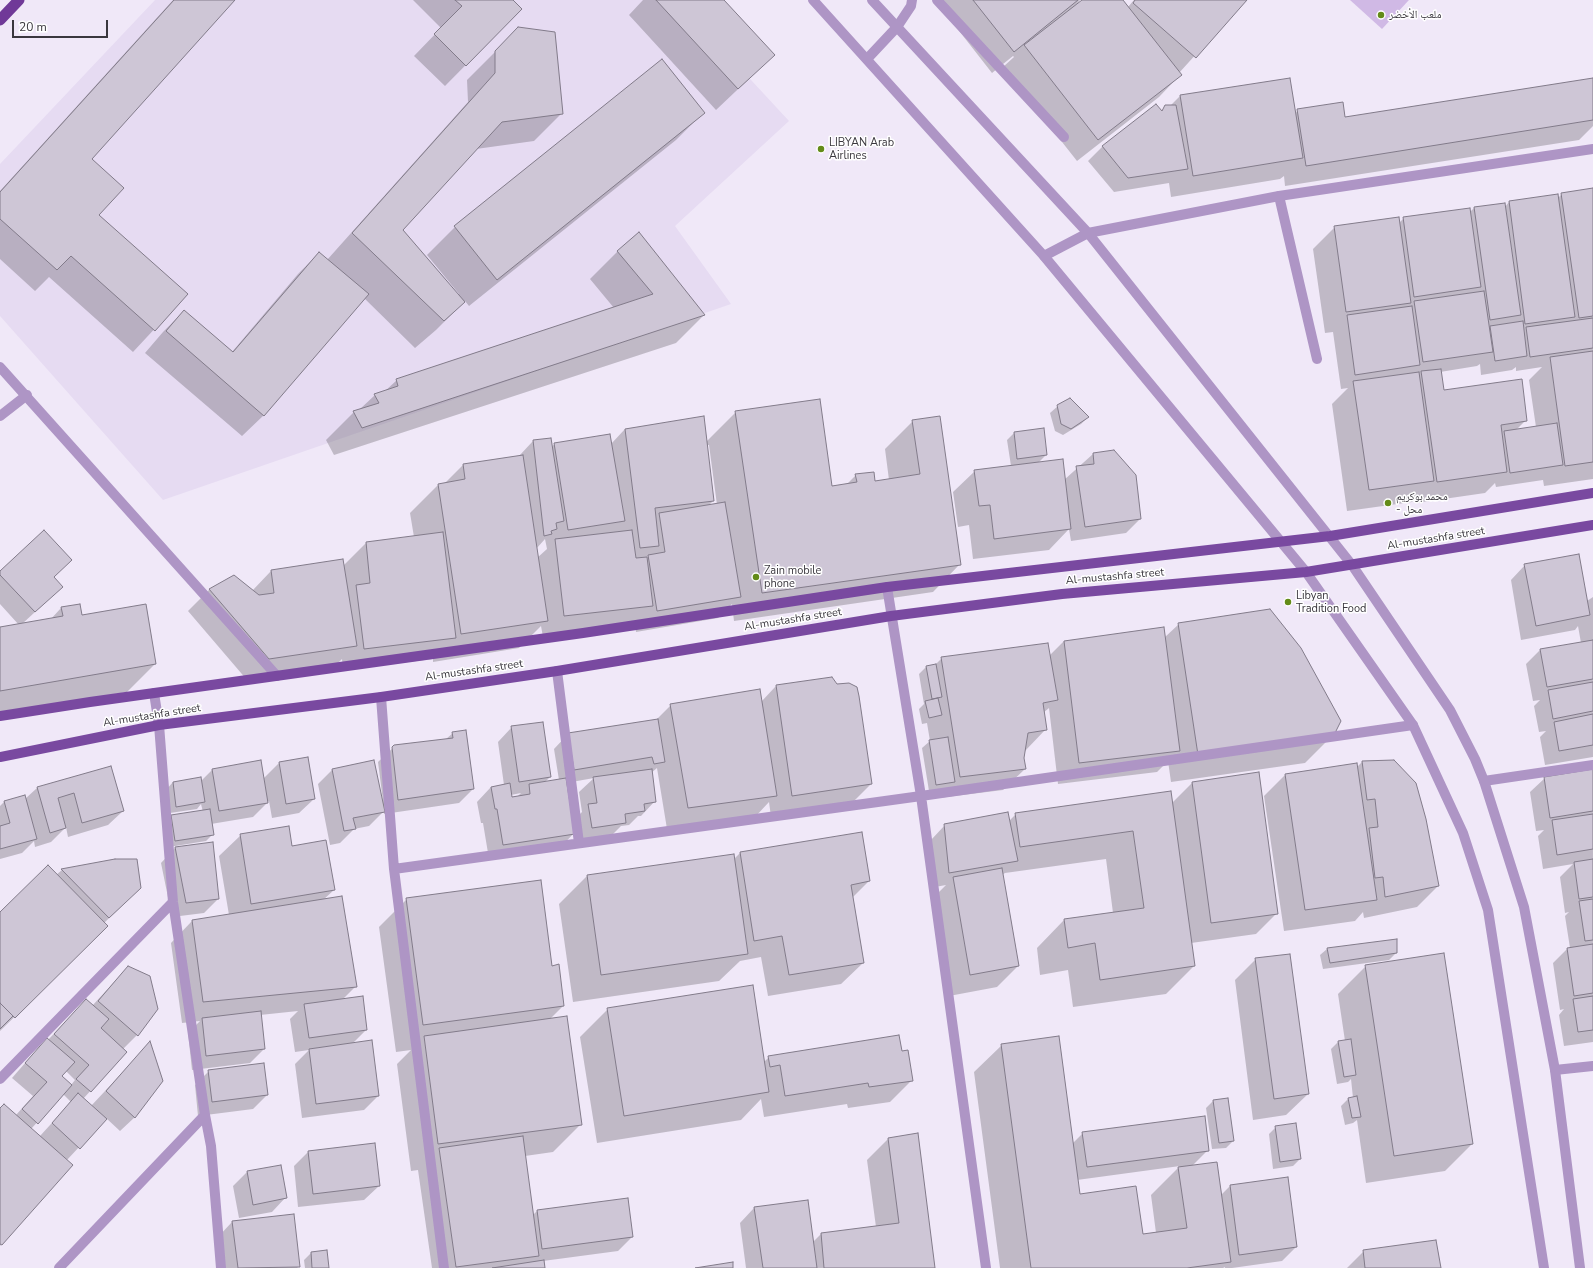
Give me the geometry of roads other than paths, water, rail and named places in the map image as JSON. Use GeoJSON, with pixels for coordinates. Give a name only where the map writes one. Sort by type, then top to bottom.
{"type":"FeatureCollection","features":[{"type":"Feature","properties":{"kind":"highway"},"geometry":{"type":"LineString","coordinates":[[0,20],[19,0]]}},
{"type":"Feature","properties":{"kind":"main road","name":"Al-mustashfa street"},"geometry":{"type":"LineString","coordinates":[[0,716],[887,587],[1281,543],[1593,493]]}},
{"type":"Feature","properties":{"kind":"main road","name":"Al-mustashfa street"},"geometry":{"type":"LineString","coordinates":[[0,758],[159,725],[381,697],[557,671],[891,616],[1062,594],[1306,572],[1593,526]]}},
{"type":"Feature","properties":{"kind":"street"},"geometry":{"type":"LineString","coordinates":[[813,0],[1044,256],[1306,572],[1413,725],[1463,833],[1488,910],[1544,1268]]}},
{"type":"Feature","properties":{"kind":"street"},"geometry":{"type":"LineString","coordinates":[[872,0],[1088,233],[1352,564],[1450,710],[1475,759],[1484,781],[1524,907],[1555,1070],[1580,1268]]}},
{"type":"Feature","properties":{"kind":"street"},"geometry":{"type":"LineString","coordinates":[[867,59],[897,27],[912,6],[912,0]]}},
{"type":"Feature","properties":{"kind":"street"},"geometry":{"type":"LineString","coordinates":[[937,0],[1064,137]]}},
{"type":"Feature","properties":{"kind":"street"},"geometry":{"type":"LineString","coordinates":[[1044,256],[1088,233],[1279,196],[1593,149]]}},
{"type":"Feature","properties":{"kind":"street"},"geometry":{"type":"LineString","coordinates":[[1279,196],[1317,359]]}},
{"type":"Feature","properties":{"kind":"street"},"geometry":{"type":"LineString","coordinates":[[0,367],[27,395],[277,676]]}},
{"type":"Feature","properties":{"kind":"street"},"geometry":{"type":"LineString","coordinates":[[0,416],[27,395]]}},
{"type":"Feature","properties":{"kind":"street"},"geometry":{"type":"LineString","coordinates":[[887,587],[921,796],[986,1268]]}},
{"type":"Feature","properties":{"kind":"street"},"geometry":{"type":"LineString","coordinates":[[557,671],[579,843]]}},
{"type":"Feature","properties":{"kind":"street"},"geometry":{"type":"LineString","coordinates":[[154,693],[159,725],[173,902],[211,1146],[220,1268]]}},
{"type":"Feature","properties":{"kind":"street"},"geometry":{"type":"LineString","coordinates":[[381,697],[394,869],[444,1268]]}},
{"type":"Feature","properties":{"kind":"street"},"geometry":{"type":"LineString","coordinates":[[394,869],[921,796],[1413,725]]}},
{"type":"Feature","properties":{"kind":"street"},"geometry":{"type":"LineString","coordinates":[[1484,781],[1593,765]]}},
{"type":"Feature","properties":{"kind":"street"},"geometry":{"type":"LineString","coordinates":[[0,1079],[173,902]]}},
{"type":"Feature","properties":{"kind":"street"},"geometry":{"type":"LineString","coordinates":[[1555,1070],[1593,1066]]}},
{"type":"Feature","properties":{"kind":"street"},"geometry":{"type":"LineString","coordinates":[[59,1268],[205,1114]]}},
{"type":"Feature","properties":{"kind":"place","name":"ملعب الأخضر"},"geometry":{"type":"Point","coordinates":[1381,15]}},
{"type":"Feature","properties":{"kind":"place","name":"LIBYAN Arab Airlines"},"geometry":{"type":"Point","coordinates":[821,149]}},
{"type":"Feature","properties":{"kind":"place","name":"محمد بوكريم - محل"},"geometry":{"type":"Point","coordinates":[1388,503]}},
{"type":"Feature","properties":{"kind":"place","name":"Zain mobile phone"},"geometry":{"type":"Point","coordinates":[756,577]}},
{"type":"Feature","properties":{"kind":"place","name":"Libyan Tradition Food"},"geometry":{"type":"Point","coordinates":[1288,602]}}]}
